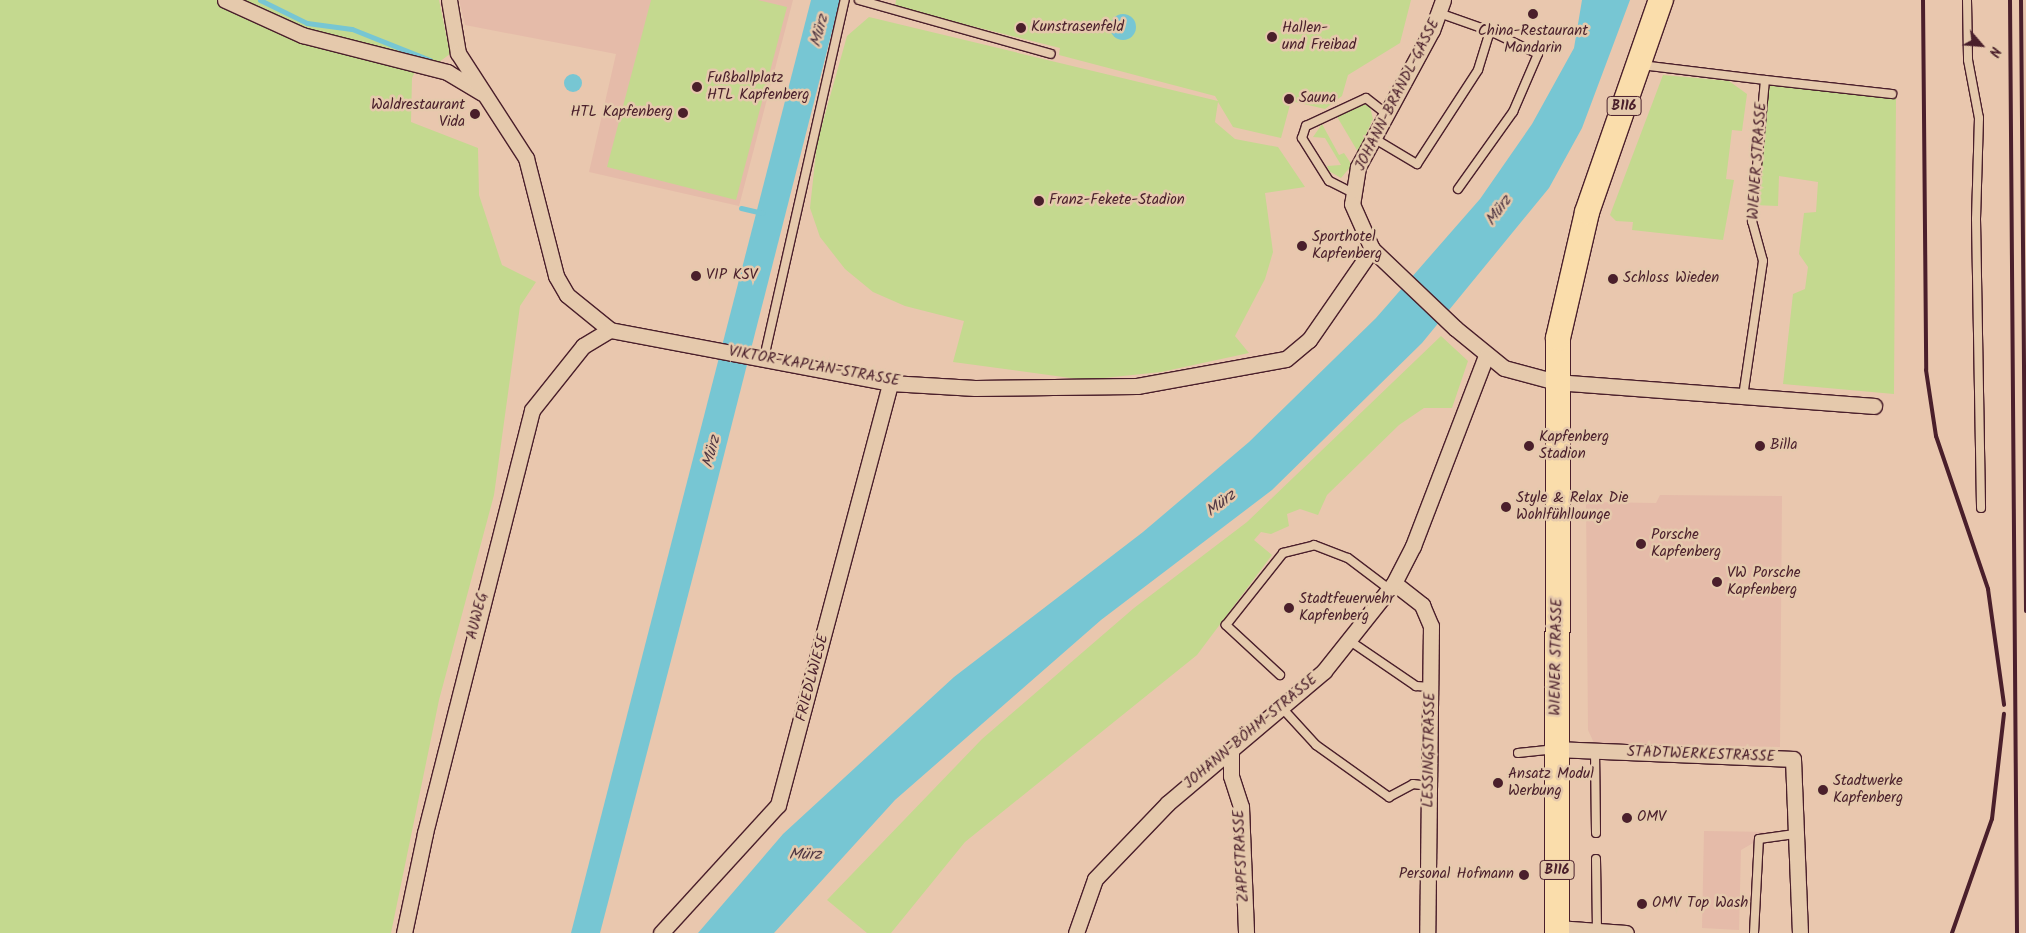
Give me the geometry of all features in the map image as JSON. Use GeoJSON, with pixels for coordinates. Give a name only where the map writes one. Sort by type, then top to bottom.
{"type":"FeatureCollection","features":[{"type":"Feature","properties":{"kind":"main road","name":"WIENER STRASSE"},"geometry":{"type":"LineString","coordinates":[[1557,931],[1556,382],[1559,334],[1573,263],[1661,0]]}},
{"type":"Feature","properties":{"kind":"street"},"geometry":{"type":"LineString","coordinates":[[225,0],[302,35],[382,52],[446,72],[485,95]]}},
{"type":"Feature","properties":{"kind":"street","name":"VIKTOR-KAPLAN-STRASSE"},"geometry":{"type":"LineString","coordinates":[[448,0],[458,52],[526,158],[556,276],[567,295],[610,330],[890,383],[975,388],[1137,386],[1286,359],[1309,340],[1372,250]]}},
{"type":"Feature","properties":{"kind":"street","name":"JOHANN-BRANDL-GASSE"},"geometry":{"type":"LineString","coordinates":[[1441,6],[1388,115],[1358,167],[1352,204],[1372,250],[1486,356]]}},
{"type":"Feature","properties":{"kind":"street","name":"AUWEG"},"geometry":{"type":"LineString","coordinates":[[404,933],[425,833],[532,410],[583,346],[610,330]]}},
{"type":"Feature","properties":{"kind":"street"},"geometry":{"type":"LineString","coordinates":[[1486,356],[1504,368],[1556,382],[1874,406]]}},
{"type":"Feature","properties":{"kind":"street","name":"JOHANN-BÖHM-STRASSE"},"geometry":{"type":"LineString","coordinates":[[1076,933],[1095,879],[1168,802],[1283,709],[1350,641],[1391,586],[1486,356]]}},
{"type":"Feature","properties":{"kind":"street","name":"FRIEDLWIESE"},"geometry":{"type":"LineString","coordinates":[[661,933],[778,805],[890,383]]}},
{"type":"Feature","properties":{"kind":"street","name":"LESSINGSTRASSE"},"geometry":{"type":"LineString","coordinates":[[1391,586],[1429,615],[1431,687],[1427,933]]}},
{"type":"Feature","properties":{"kind":"street","name":"STADTWERKESTRASSE"},"geometry":{"type":"LineString","coordinates":[[1556,749],[1793,759],[1800,933]]}},
{"type":"Feature","properties":{"kind":"street","name":"ZAPFSTRASSE"},"geometry":{"type":"LineString","coordinates":[[1231,750],[1231,776],[1241,807],[1246,933]]}},
{"type":"Feature","properties":{"kind":"street"},"geometry":{"type":"LineString","coordinates":[[1557,931],[1597,924],[1626,933]]}},
{"type":"Feature","properties":{"kind":"lane"},"geometry":{"type":"LineString","coordinates":[[764,358],[845,0]]}},
{"type":"Feature","properties":{"kind":"lane"},"geometry":{"type":"LineString","coordinates":[[858,0],[1051,54]]}},
{"type":"Feature","properties":{"kind":"lane"},"geometry":{"type":"LineString","coordinates":[[1967,0],[1968,60],[1980,118],[1976,219],[1981,508]]}},
{"type":"Feature","properties":{"kind":"lane"},"geometry":{"type":"LineString","coordinates":[[1441,6],[1538,54],[1513,112],[1458,189]]}},
{"type":"Feature","properties":{"kind":"lane"},"geometry":{"type":"LineString","coordinates":[[1375,139],[1417,164],[1478,70],[1490,31]]}},
{"type":"Feature","properties":{"kind":"lane","name":"WIENER STRASSE"},"geometry":{"type":"LineString","coordinates":[[1639,64],[1765,80],[1752,221],[1763,261],[1743,396]]}},
{"type":"Feature","properties":{"kind":"lane"},"geometry":{"type":"LineString","coordinates":[[1765,80],[1892,94]]}},
{"type":"Feature","properties":{"kind":"lane"},"geometry":{"type":"LineString","coordinates":[[1355,194],[1329,180],[1302,138],[1306,126],[1366,98],[1388,115]]}},
{"type":"Feature","properties":{"kind":"lane"},"geometry":{"type":"LineString","coordinates":[[1280,675],[1226,625],[1282,553],[1314,545],[1348,558],[1391,586]]}},
{"type":"Feature","properties":{"kind":"lane"},"geometry":{"type":"LineString","coordinates":[[1350,641],[1416,686],[1431,687]]}},
{"type":"Feature","properties":{"kind":"lane"},"geometry":{"type":"LineString","coordinates":[[1283,709],[1316,745],[1389,797],[1412,784],[1430,786]]}},
{"type":"Feature","properties":{"kind":"lane"},"geometry":{"type":"LineString","coordinates":[[1518,753],[1556,749]]}},
{"type":"Feature","properties":{"kind":"lane"},"geometry":{"type":"LineString","coordinates":[[1595,750],[1596,833]]}},
{"type":"Feature","properties":{"kind":"lane"},"geometry":{"type":"LineString","coordinates":[[1754,933],[1759,839],[1795,834]]}},
{"type":"Feature","properties":{"kind":"lane"},"geometry":{"type":"LineString","coordinates":[[1596,859],[1597,924]]}},
{"type":"Feature","properties":{"kind":"shaded area","name":"Fußballplatz HTL Kapfenberg"},"geometry":{"type":"Polygon","coordinates":[[[459,0],[793,0],[739,206],[589,172],[616,54],[465,25],[459,0]]]}},
{"type":"Feature","properties":{"kind":"shaded area","name":"Porsche Kapfenberg"},"geometry":{"type":"Polygon","coordinates":[[[1660,495],[1782,496],[1780,747],[1594,743],[1588,730],[1586,502],[1656,503],[1660,495]]]}},
{"type":"Feature","properties":{"kind":"shaded area"},"geometry":{"type":"Polygon","coordinates":[[[1704,831],[1772,832],[1741,850],[1739,930],[1702,928],[1704,831]]]}},
{"type":"Feature","properties":{"kind":"green space"},"geometry":{"type":"Polygon","coordinates":[[[0,0],[439,0],[450,54],[435,65],[422,58],[412,78],[411,122],[478,148],[479,195],[502,265],[536,282],[520,306],[494,495],[439,700],[391,933],[0,933],[0,0]]]}},
{"type":"Feature","properties":{"kind":"green space","name":"Fußballplatz HTL Kapfenberg"},"geometry":{"type":"Polygon","coordinates":[[[651,0],[758,0],[787,7],[736,200],[607,167],[651,0]]]}},
{"type":"Feature","properties":{"kind":"green space","name":"Franz-Fekete-Stadion"},"geometry":{"type":"Polygon","coordinates":[[[896,0],[1411,0],[1400,43],[1348,75],[1342,96],[1325,109],[1291,101],[1281,138],[1233,127],[1218,102],[1215,122],[1235,139],[1278,147],[1305,187],[1265,193],[1273,252],[1265,279],[1235,336],[1249,353],[1161,372],[1085,380],[953,362],[964,321],[905,306],[873,292],[845,269],[820,237],[810,208],[817,143],[847,36],[869,17],[1218,101],[1215,96],[1059,55],[1060,48],[895,7],[896,0]]]}},
{"type":"Feature","properties":{"kind":"green space"},"geometry":{"type":"Polygon","coordinates":[[[1663,75],[1729,81],[1747,94],[1742,131],[1732,130],[1726,179],[1734,180],[1723,240],[1632,230],[1633,222],[1616,221],[1610,215],[1663,75]]]}},
{"type":"Feature","properties":{"kind":"green space"},"geometry":{"type":"Polygon","coordinates":[[[1765,80],[1892,94],[1896,98],[1894,394],[1783,384],[1793,294],[1805,289],[1808,267],[1799,254],[1804,213],[1816,212],[1818,182],[1779,176],[1778,206],[1753,205],[1765,80]]]}},
{"type":"Feature","properties":{"kind":"green space"},"geometry":{"type":"Polygon","coordinates":[[[1362,103],[1370,107],[1373,119],[1358,152],[1336,115],[1362,103]]]}},
{"type":"Feature","properties":{"kind":"green space"},"geometry":{"type":"Polygon","coordinates":[[[1322,124],[1339,155],[1344,153],[1352,165],[1341,178],[1329,171],[1327,166],[1341,165],[1325,138],[1313,137],[1322,124]]]}},
{"type":"Feature","properties":{"kind":"green space"},"geometry":{"type":"Polygon","coordinates":[[[1441,336],[1468,361],[1452,408],[1424,408],[1399,425],[1327,495],[1318,515],[1300,509],[1287,514],[1289,526],[1271,534],[1261,532],[1254,540],[1272,555],[1197,655],[965,842],[891,933],[867,933],[827,900],[982,739],[1134,608],[1247,522],[1441,336]]]}},
{"type":"Feature","properties":{"kind":"water","name":"Mürz"},"geometry":{"type":"Polygon","coordinates":[[[811,0],[840,0],[699,553],[600,933],[571,933],[811,0]]]}},
{"type":"Feature","properties":{"kind":"water","name":"Mürz"},"geometry":{"type":"Polygon","coordinates":[[[1582,0],[1630,0],[1582,128],[1549,188],[1422,343],[1272,490],[1101,620],[895,800],[774,933],[698,933],[783,834],[954,677],[1143,532],[1249,442],[1376,318],[1480,199],[1532,124],[1574,48],[1582,0]]]}},
{"type":"Feature","properties":{"kind":"water"},"geometry":{"type":"Polygon","coordinates":[[[1123,14],[1132,18],[1136,27],[1132,36],[1123,40],[1114,36],[1110,27],[1114,18],[1123,14]]]}},
{"type":"Feature","properties":{"kind":"water"},"geometry":{"type":"Polygon","coordinates":[[[569,74],[577,74],[582,79],[580,90],[569,92],[564,87],[564,79],[569,74]]]}},
{"type":"Feature","properties":{"kind":"waterway"},"geometry":{"type":"LineString","coordinates":[[260,0],[307,23],[352,29],[430,60]]}},
{"type":"Feature","properties":{"kind":"waterway"},"geometry":{"type":"LineString","coordinates":[[741,208],[762,213]]}},
{"type":"Feature","properties":{"kind":"railway"},"geometry":{"type":"LineString","coordinates":[[1923,0],[1926,370],[1936,436],[1988,589],[2004,705]]}},
{"type":"Feature","properties":{"kind":"railway"},"geometry":{"type":"LineString","coordinates":[[2010,0],[2017,933]]}},
{"type":"Feature","properties":{"kind":"railway"},"geometry":{"type":"LineString","coordinates":[[2021,0],[2026,611]]}},
{"type":"Feature","properties":{"kind":"railway"},"geometry":{"type":"LineString","coordinates":[[1952,933],[1992,819],[2004,714]]}},
{"type":"Feature","properties":{"kind":"place","name":"China-Restaurant Mandarin"},"geometry":{"type":"Point","coordinates":[1533,14]}},
{"type":"Feature","properties":{"kind":"place","name":"Kunstrasenfeld"},"geometry":{"type":"Point","coordinates":[1021,28]}},
{"type":"Feature","properties":{"kind":"place","name":"Hallen- und Freibad"},"geometry":{"type":"Point","coordinates":[1272,37]}},
{"type":"Feature","properties":{"kind":"place","name":"Fußballplatz HTL Kapfenberg"},"geometry":{"type":"Point","coordinates":[697,87]}},
{"type":"Feature","properties":{"kind":"place","name":"Sauna"},"geometry":{"type":"Point","coordinates":[1289,99]}},
{"type":"Feature","properties":{"kind":"place","name":"HTL Kapfenberg"},"geometry":{"type":"Point","coordinates":[683,113]}},
{"type":"Feature","properties":{"kind":"place","name":"Waldrestaurant Vida"},"geometry":{"type":"Point","coordinates":[475,114]}},
{"type":"Feature","properties":{"kind":"place","name":"Franz-Fekete-Stadion"},"geometry":{"type":"Point","coordinates":[1039,201]}},
{"type":"Feature","properties":{"kind":"place","name":"Sporthotel Kapfenberg"},"geometry":{"type":"Point","coordinates":[1302,246]}},
{"type":"Feature","properties":{"kind":"place","name":"VIP KSV"},"geometry":{"type":"Point","coordinates":[696,276]}},
{"type":"Feature","properties":{"kind":"place","name":"Schloss Wieden"},"geometry":{"type":"Point","coordinates":[1613,279]}},
{"type":"Feature","properties":{"kind":"place","name":"Kapfenberg Stadion"},"geometry":{"type":"Point","coordinates":[1529,446]}},
{"type":"Feature","properties":{"kind":"place","name":"Billa"},"geometry":{"type":"Point","coordinates":[1760,446]}},
{"type":"Feature","properties":{"kind":"place","name":"Style & Relax Die Wohlfühllounge"},"geometry":{"type":"Point","coordinates":[1506,507]}},
{"type":"Feature","properties":{"kind":"place","name":"Porsche Kapfenberg"},"geometry":{"type":"Point","coordinates":[1641,544]}},
{"type":"Feature","properties":{"kind":"place","name":"VW Porsche Kapfenberg"},"geometry":{"type":"Point","coordinates":[1717,582]}},
{"type":"Feature","properties":{"kind":"place","name":"Stadtfeuerwehr Kapfenberg"},"geometry":{"type":"Point","coordinates":[1289,608]}},
{"type":"Feature","properties":{"kind":"place","name":"Ansatz Modul Werbung"},"geometry":{"type":"Point","coordinates":[1498,783]}},
{"type":"Feature","properties":{"kind":"place","name":"Stadtwerke Kapfenberg"},"geometry":{"type":"Point","coordinates":[1823,790]}},
{"type":"Feature","properties":{"kind":"place","name":"OMV"},"geometry":{"type":"Point","coordinates":[1627,818]}},
{"type":"Feature","properties":{"kind":"place","name":"Personal Hofmann"},"geometry":{"type":"Point","coordinates":[1524,875]}},
{"type":"Feature","properties":{"kind":"place","name":"OMV Top Wash"},"geometry":{"type":"Point","coordinates":[1642,904]}}]}
